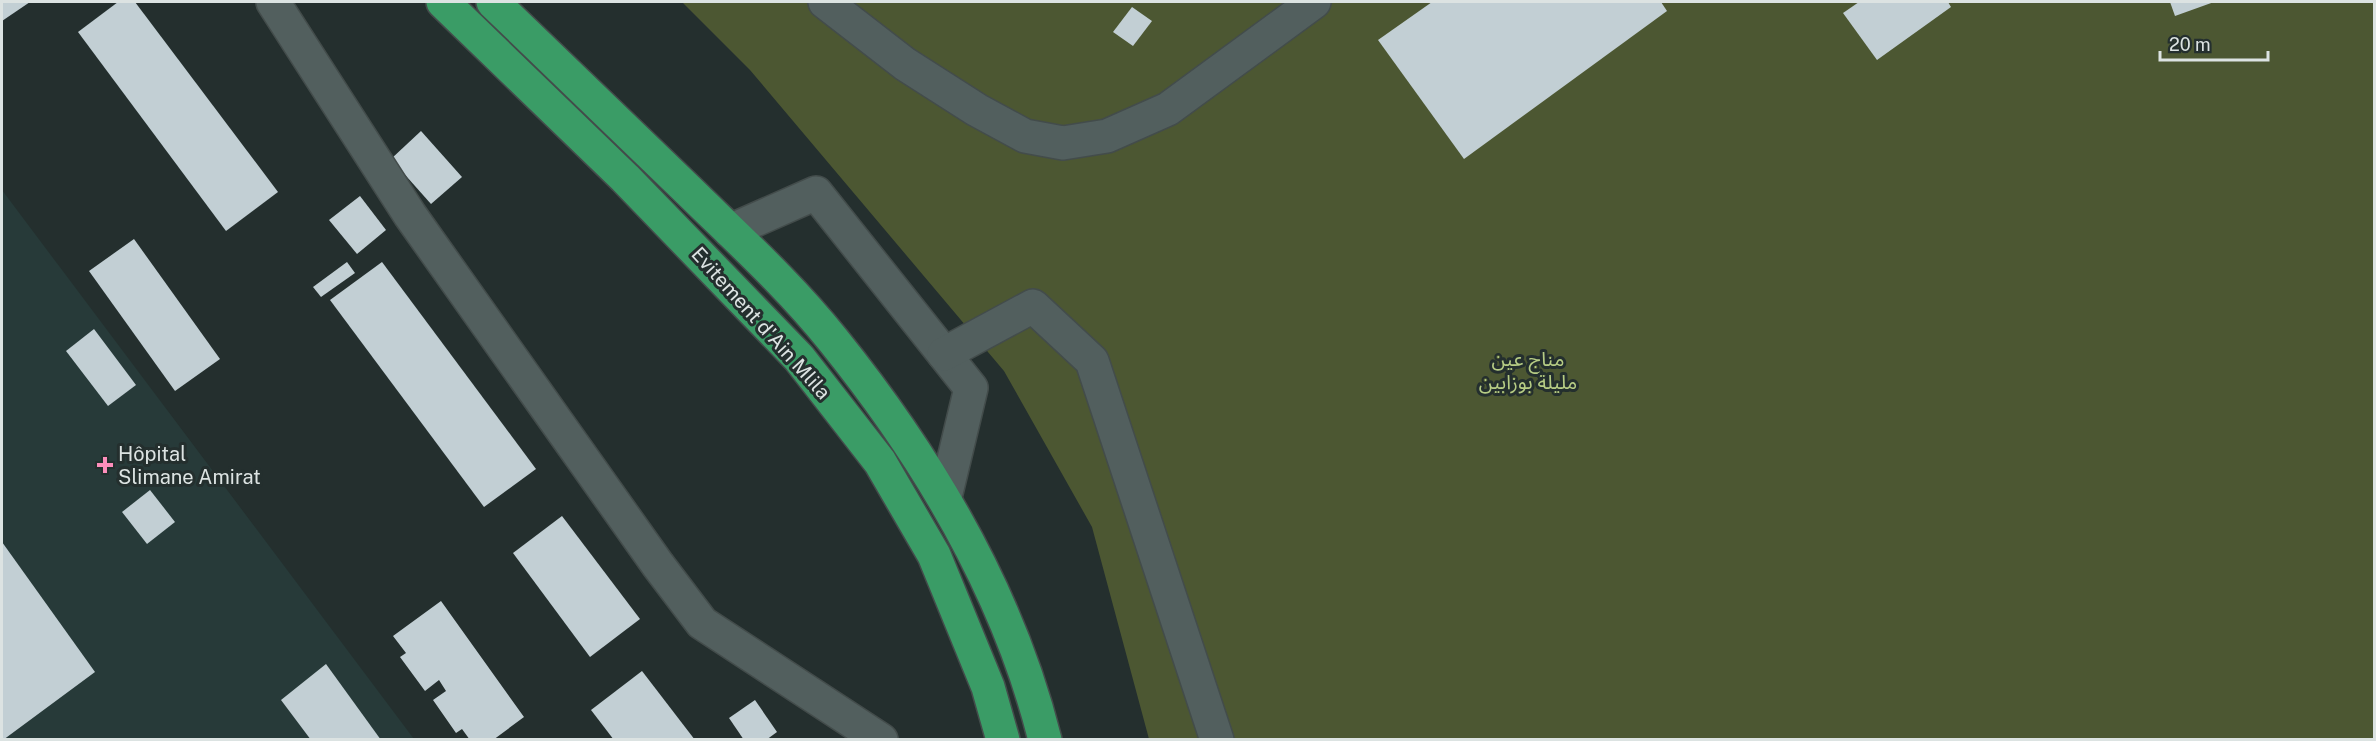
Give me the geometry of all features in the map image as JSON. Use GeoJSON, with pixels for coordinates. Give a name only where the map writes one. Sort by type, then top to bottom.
{"type":"FeatureCollection","features":[{"type":"Feature","properties":{"kind":"highway","name":"Evitement d'Ain Mlila"},"geometry":{"type":"LineString","coordinates":[[443,2],[625,178],[791,350],[880,462],[934,555],[988,687],[1003,740]]}},
{"type":"Feature","properties":{"kind":"highway","name":"Evitement d'Ain Mlila"},"geometry":{"type":"LineString","coordinates":[[493,2],[765,265],[832,339],[883,406],[945,497],[992,587],[1033,692],[1045,740]]}},
{"type":"Feature","properties":{"kind":"lane"},"geometry":{"type":"LineString","coordinates":[[273,2],[410,215],[658,565],[702,623],[881,740]]}},
{"type":"Feature","properties":{"kind":"lane"},"geometry":{"type":"LineString","coordinates":[[825,2],[905,64],[977,110],[1025,136],[1063,143],[1107,136],[1168,109],[1314,2]]}},
{"type":"Feature","properties":{"kind":"lane"},"geometry":{"type":"LineString","coordinates":[[730,231],[816,192],[971,388],[945,497]]}},
{"type":"Feature","properties":{"kind":"lane"},"geometry":{"type":"LineString","coordinates":[[944,354],[1033,306],[1092,361],[1217,740]]}},
{"type":"Feature","properties":{"kind":"shaded area","name":"Hôpital Slimane Amirat"},"geometry":{"type":"Polygon","coordinates":[[[2,190],[414,739],[2,739],[2,190]]]}},
{"type":"Feature","properties":{"kind":"green space","name":"مناج عين مليلة بوزابين"},"geometry":{"type":"Polygon","coordinates":[[[682,2],[2374,2],[2374,739],[1149,739],[1092,527],[1004,371],[750,70],[682,2]]]}},
{"type":"Feature","properties":{"kind":"building"},"geometry":{"type":"Polygon","coordinates":[[[2,2],[30,2],[2,21],[2,2]]]}},
{"type":"Feature","properties":{"kind":"building"},"geometry":{"type":"Polygon","coordinates":[[[118,2],[135,2],[278,192],[226,231],[78,32],[118,2]]]}},
{"type":"Feature","properties":{"kind":"building"},"geometry":{"type":"Polygon","coordinates":[[[1432,2],[1661,2],[1667,11],[1464,159],[1378,40],[1432,2]]]}},
{"type":"Feature","properties":{"kind":"building"},"geometry":{"type":"Polygon","coordinates":[[[1859,2],[1948,2],[1951,7],[1877,60],[1843,13],[1859,2]]]}},
{"type":"Feature","properties":{"kind":"building"},"geometry":{"type":"Polygon","coordinates":[[[2170,2],[2214,2],[2175,16],[2170,2]]]}},
{"type":"Feature","properties":{"kind":"building"},"geometry":{"type":"Polygon","coordinates":[[[1132,7],[1152,21],[1133,46],[1113,32],[1132,7]]]}},
{"type":"Feature","properties":{"kind":"building"},"geometry":{"type":"Polygon","coordinates":[[[421,131],[462,177],[431,204],[391,159],[421,131]]]}},
{"type":"Feature","properties":{"kind":"building"},"geometry":{"type":"Polygon","coordinates":[[[360,196],[386,230],[357,254],[329,220],[360,196]]]}},
{"type":"Feature","properties":{"kind":"building"},"geometry":{"type":"Polygon","coordinates":[[[134,239],[220,359],[175,391],[89,271],[134,239]]]}},
{"type":"Feature","properties":{"kind":"building"},"geometry":{"type":"Polygon","coordinates":[[[347,262],[355,273],[321,297],[313,287],[347,262]]]}},
{"type":"Feature","properties":{"kind":"building"},"geometry":{"type":"Polygon","coordinates":[[[382,262],[536,469],[484,507],[330,300],[382,262]]]}},
{"type":"Feature","properties":{"kind":"building"},"geometry":{"type":"Polygon","coordinates":[[[94,329],[136,385],[108,406],[66,351],[94,329]]]}},
{"type":"Feature","properties":{"kind":"building"},"geometry":{"type":"Polygon","coordinates":[[[150,490],[175,522],[147,544],[122,512],[150,490]]]}},
{"type":"Feature","properties":{"kind":"building"},"geometry":{"type":"Polygon","coordinates":[[[562,516],[640,619],[590,657],[513,553],[562,516]]]}},
{"type":"Feature","properties":{"kind":"building"},"geometry":{"type":"Polygon","coordinates":[[[2,542],[95,672],[3,740],[2,740],[2,542]]]}},
{"type":"Feature","properties":{"kind":"building"},"geometry":{"type":"Polygon","coordinates":[[[441,601],[524,717],[493,740],[470,740],[462,729],[456,733],[433,700],[446,691],[439,680],[425,691],[400,657],[406,653],[393,636],[441,601]]]}},
{"type":"Feature","properties":{"kind":"building"},"geometry":{"type":"Polygon","coordinates":[[[326,664],[381,740],[311,740],[281,700],[326,664]]]}},
{"type":"Feature","properties":{"kind":"building"},"geometry":{"type":"Polygon","coordinates":[[[642,671],[695,740],[614,740],[591,710],[642,671]]]}},
{"type":"Feature","properties":{"kind":"building"},"geometry":{"type":"Polygon","coordinates":[[[755,700],[777,732],[766,740],[744,740],[729,718],[755,700]]]}},
{"type":"Feature","properties":{"kind":"place","name":"Hôpital Slimane Amirat"},"geometry":{"type":"Point","coordinates":[105,465]}}]}
